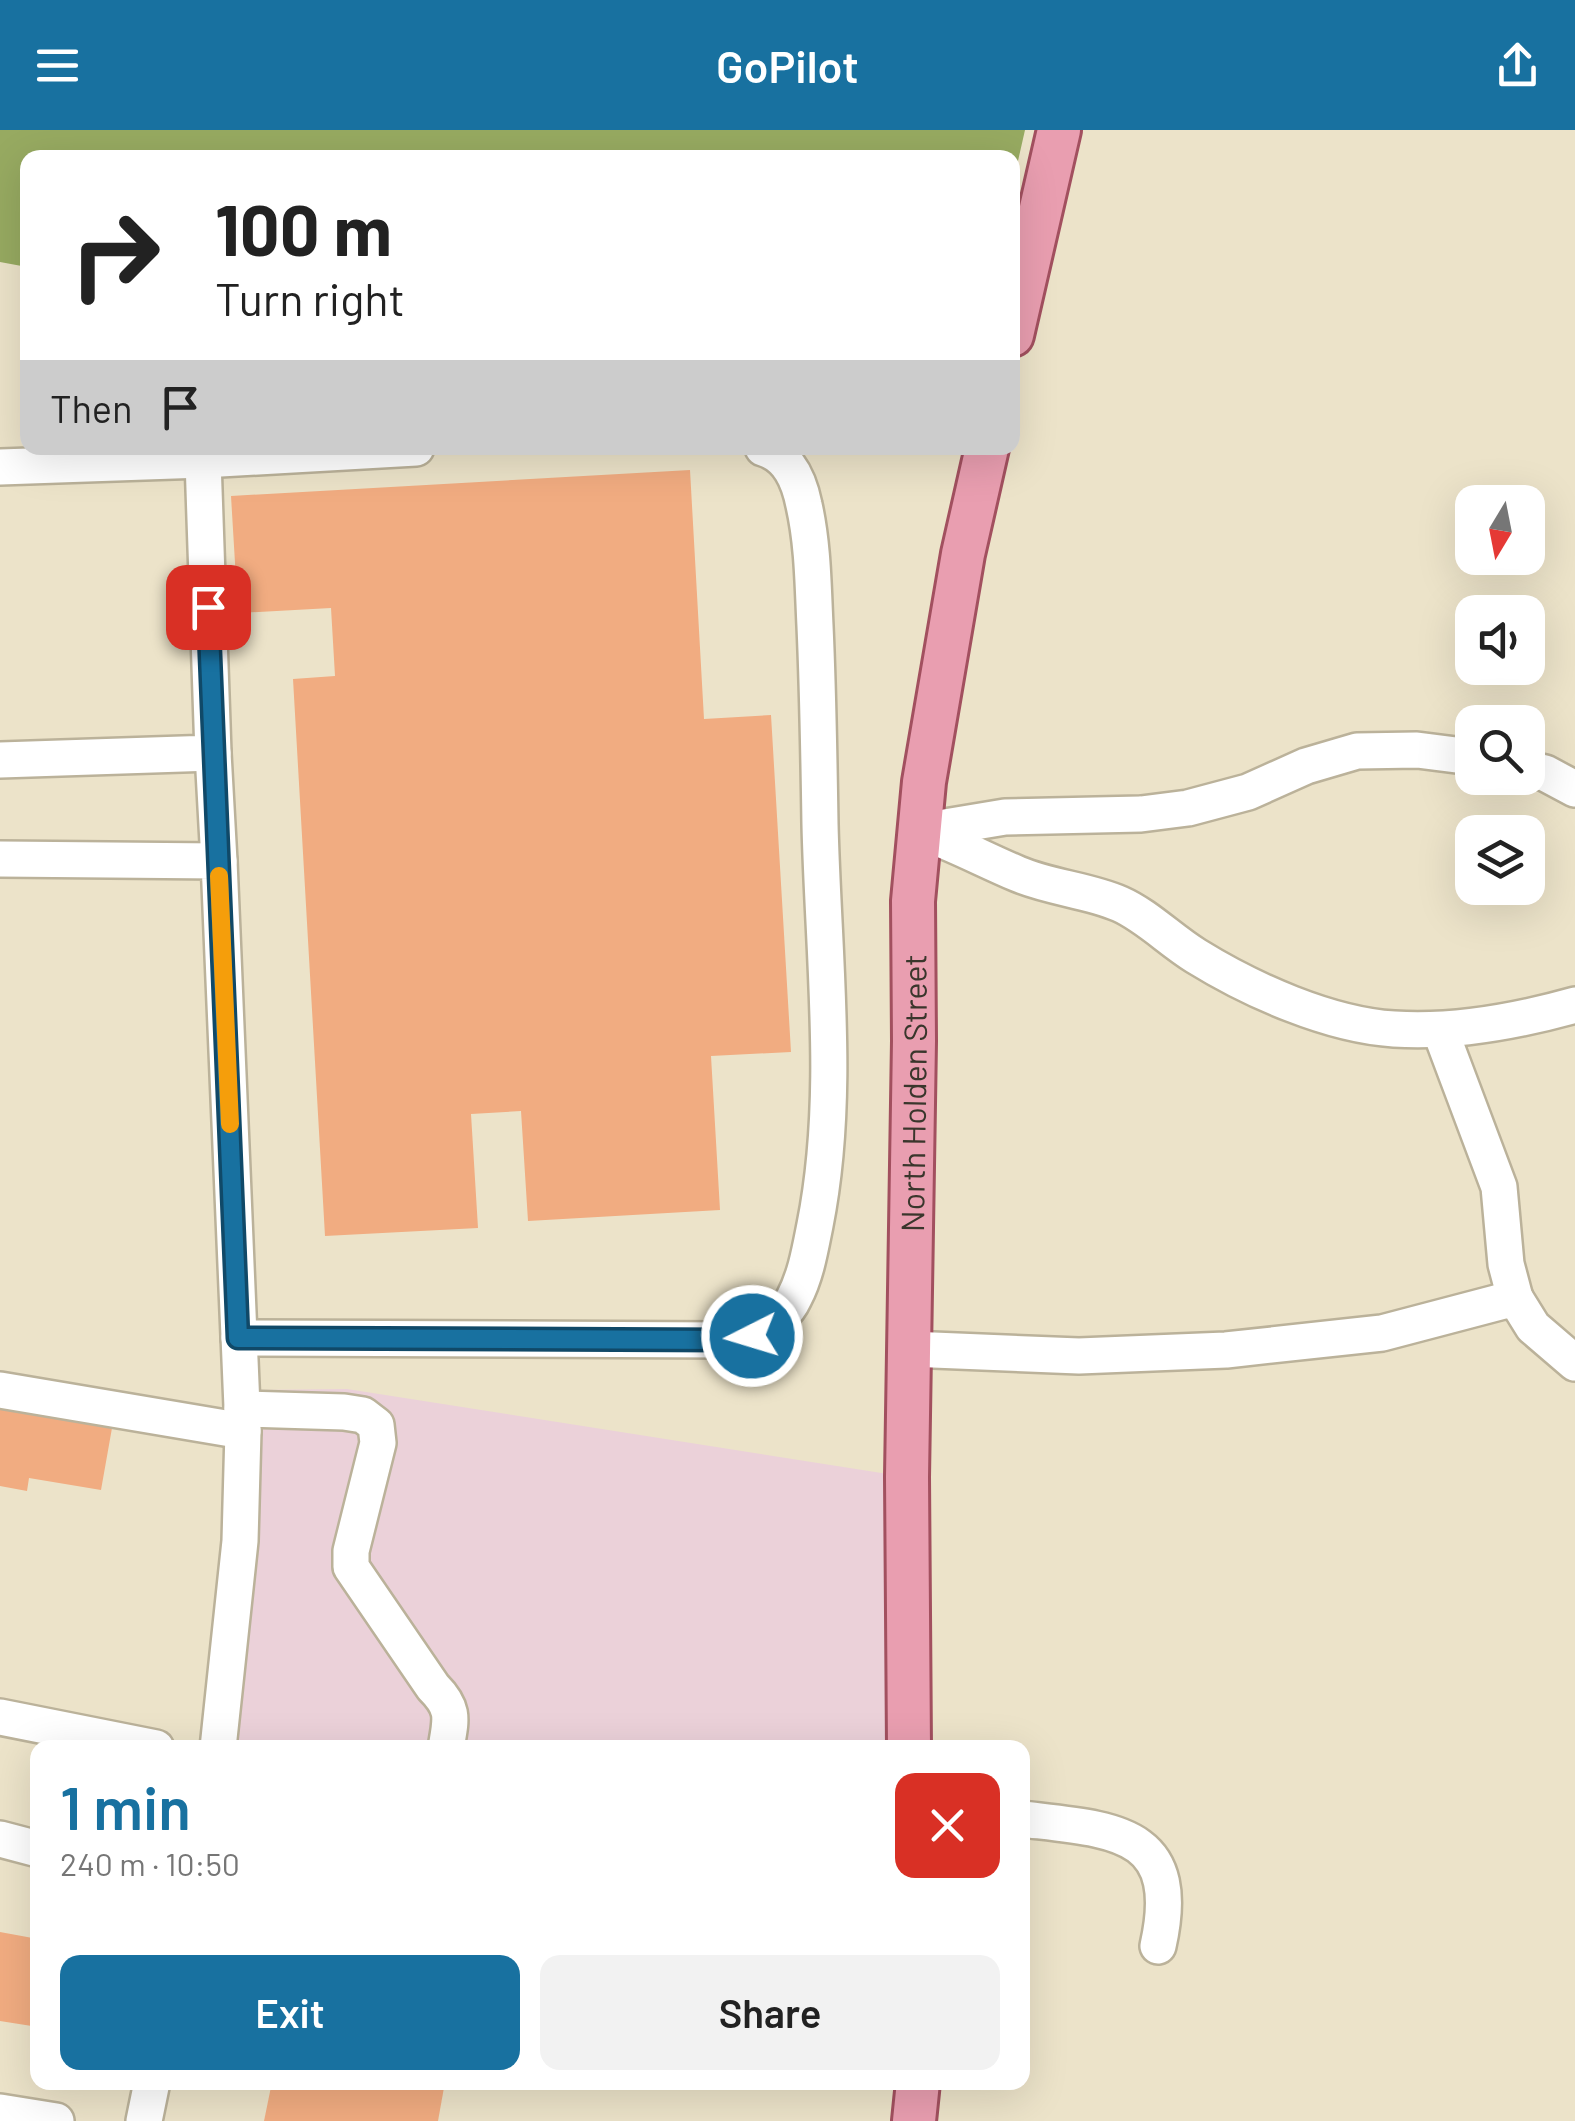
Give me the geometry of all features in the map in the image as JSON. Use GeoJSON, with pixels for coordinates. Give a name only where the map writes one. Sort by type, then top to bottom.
{"type":"FeatureCollection","features":[{"type":"Feature","properties":{"kind":"main road"},"geometry":{"type":"LineString","coordinates":[[1020,300],[1059,130]]}},
{"type":"Feature","properties":{"kind":"main road","name":"North Holden Street"},"geometry":{"type":"LineString","coordinates":[[909,1740],[913,901],[924,782],[963,554],[985,455]]}},
{"type":"Feature","properties":{"kind":"main road"},"geometry":{"type":"LineString","coordinates":[[914,2121],[917,2090]]}},
{"type":"Feature","properties":{"kind":"street"},"geometry":{"type":"LineString","coordinates":[[0,466],[292,455]]}},
{"type":"Feature","properties":{"kind":"street"},"geometry":{"type":"LineString","coordinates":[[238,1338],[726,1340],[752,1336],[792,1303],[805,1271],[824,1180],[828,1068],[812,560],[804,504],[794,471],[779,455]]}},
{"type":"Feature","properties":{"kind":"street"},"geometry":{"type":"LineString","coordinates":[[203,460],[242,1420],[240,1541],[219,1740]]}},
{"type":"Feature","properties":{"kind":"street"},"geometry":{"type":"LineString","coordinates":[[920,831],[1005,816],[1140,814],[1188,808],[1248,792],[1306,766],[1356,751],[1417,750],[1455,755]]}},
{"type":"Feature","properties":{"kind":"street"},"geometry":{"type":"LineString","coordinates":[[0,760],[213,753]]}},
{"type":"Feature","properties":{"kind":"street"},"geometry":{"type":"LineString","coordinates":[[1545,774],[1575,789]]}},
{"type":"Feature","properties":{"kind":"street"},"geometry":{"type":"LineString","coordinates":[[920,831],[969,849],[1020,875],[1122,904],[1196,956],[1267,995],[1332,1016],[1390,1029],[1440,1030],[1575,1005]]}},
{"type":"Feature","properties":{"kind":"street"},"geometry":{"type":"LineString","coordinates":[[0,859],[219,861]]}},
{"type":"Feature","properties":{"kind":"street"},"geometry":{"type":"LineString","coordinates":[[1440,1030],[1500,1187],[1506,1264],[1514,1298],[1533,1327],[1575,1364]]}},
{"type":"Feature","properties":{"kind":"street"},"geometry":{"type":"LineString","coordinates":[[908,1349],[1079,1356],[1226,1350],[1382,1333],[1514,1298]]}},
{"type":"Feature","properties":{"kind":"street"},"geometry":{"type":"LineString","coordinates":[[0,1390],[242,1420],[344,1412],[364,1415],[376,1425],[378,1442],[351,1551],[351,1567],[433,1687],[446,1700],[451,1715],[447,1740]]}},
{"type":"Feature","properties":{"kind":"street"},"geometry":{"type":"LineString","coordinates":[[0,1718],[114,1740]]}},
{"type":"Feature","properties":{"kind":"street"},"geometry":{"type":"LineString","coordinates":[[1030,1820],[1087,1827],[1128,1838],[1154,1857],[1165,1890],[1165,1917],[1158,1946]]}},
{"type":"Feature","properties":{"kind":"street"},"geometry":{"type":"LineString","coordinates":[[0,1839],[30,1847]]}},
{"type":"Feature","properties":{"kind":"street"},"geometry":{"type":"LineString","coordinates":[[144,2121],[150,2090]]}},
{"type":"Feature","properties":{"kind":"street"},"geometry":{"type":"LineString","coordinates":[[0,2112],[56,2121]]}},
{"type":"Feature","properties":{"kind":"shaded area"},"geometry":{"type":"Polygon","coordinates":[[[347,1389],[907,1477],[909,1740],[220,1740],[253,1390],[347,1389]]]}},
{"type":"Feature","properties":{"kind":"green space"},"geometry":{"type":"Polygon","coordinates":[[[0,130],[1025,130],[1020,152],[20,150],[20,266],[0,262],[0,130]]]}},
{"type":"Feature","properties":{"kind":"building"},"geometry":{"type":"Polygon","coordinates":[[[690,470],[704,719],[771,715],[791,1052],[711,1056],[720,1210],[528,1221],[521,1111],[471,1114],[478,1228],[325,1236],[293,679],[335,676],[331,608],[238,613],[231,496],[690,470]]]}},
{"type":"Feature","properties":{"kind":"building"},"geometry":{"type":"Polygon","coordinates":[[[0,1408],[112,1428],[101,1490],[29,1478],[27,1491],[0,1486],[0,1408]]]}},
{"type":"Feature","properties":{"kind":"building"},"geometry":{"type":"Polygon","coordinates":[[[0,1932],[30,1938],[30,2026],[0,2021],[0,1932]]]}},
{"type":"Feature","properties":{"kind":"building"},"geometry":{"type":"Polygon","coordinates":[[[270,2090],[444,2090],[438,2121],[264,2121],[270,2090]]]}},
{"type":"Feature","properties":{"kind":"slow traffic"},"geometry":{"type":"LineString","coordinates":[[219,876],[230,1124]]}},
{"type":"Feature","properties":{"kind":"route"},"geometry":{"type":"LineString","coordinates":[[208,607],[238,1338],[726,1340],[752,1336]]}}]}
